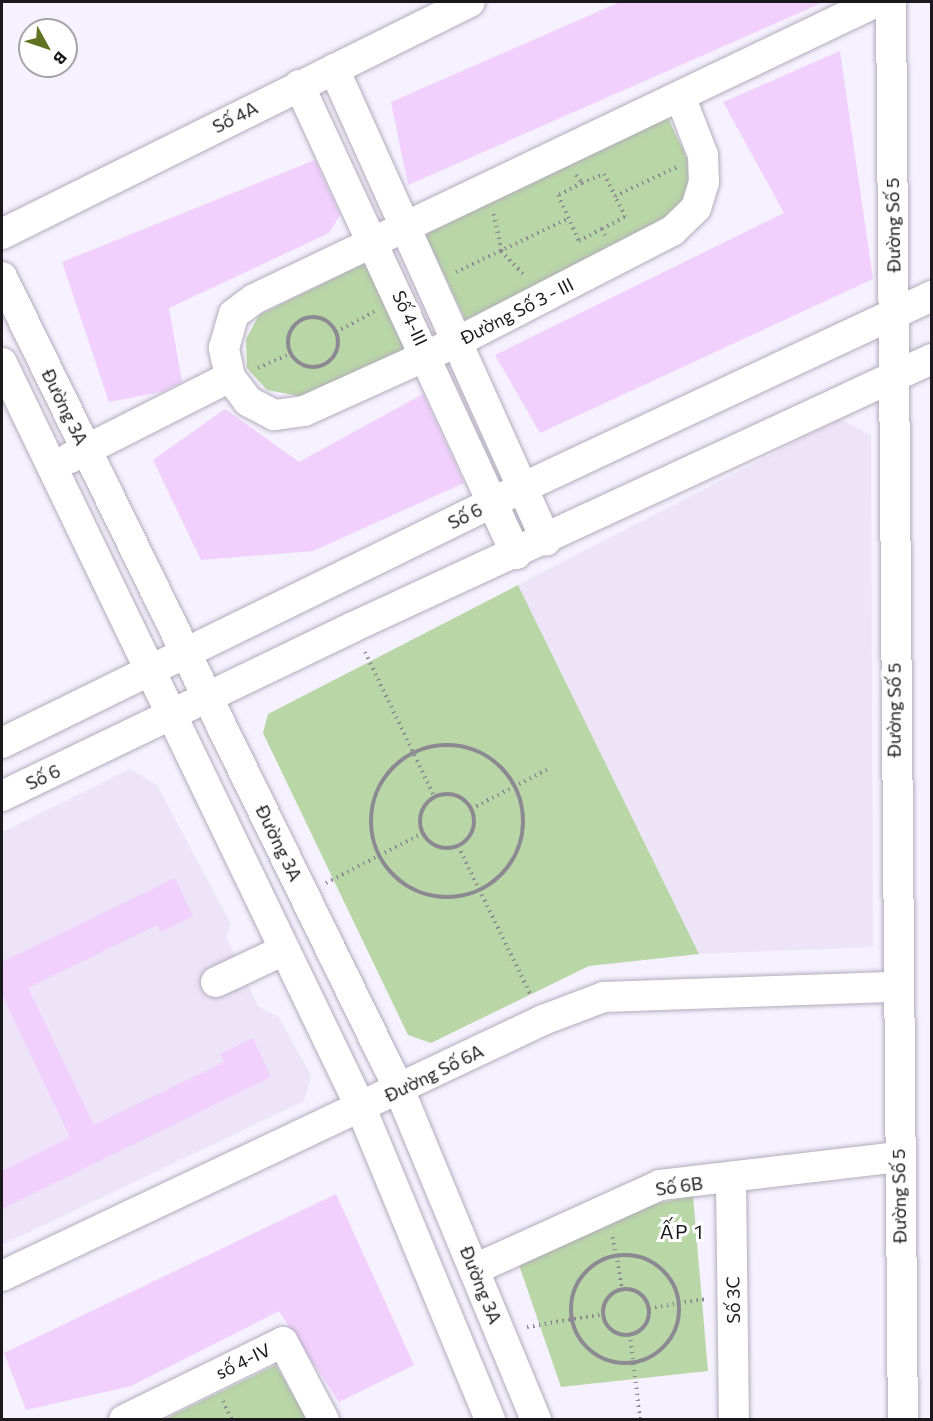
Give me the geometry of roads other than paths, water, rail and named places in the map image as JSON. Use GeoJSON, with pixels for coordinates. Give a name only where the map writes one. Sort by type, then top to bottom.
{"type":"FeatureCollection","features":[{"type":"Feature","properties":{"kind":"street","name":"Số 4A"},"geometry":{"type":"LineString","coordinates":[[2,234],[470,2]]}},
{"type":"Feature","properties":{"kind":"street","name":"Đường Số 3 - III"},"geometry":{"type":"LineString","coordinates":[[680,96],[703,155],[704,182],[696,208],[672,231],[459,341],[294,412],[274,415],[248,401],[230,377],[224,348],[234,314],[373,239],[876,2]]}},
{"type":"Feature","properties":{"kind":"street","name":"Đường Số 5"},"geometry":{"type":"LineString","coordinates":[[891,2],[896,987],[903,1419]]}},
{"type":"Feature","properties":{"kind":"street","name":"Số 4-III"},"geometry":{"type":"LineString","coordinates":[[334,69],[459,341],[546,540]]}},
{"type":"Feature","properties":{"kind":"street","name":"Số 4-III"},"geometry":{"type":"LineString","coordinates":[[299,85],[428,355],[516,554]]}},
{"type":"Feature","properties":{"kind":"street","name":"Đường 3A"},"geometry":{"type":"LineString","coordinates":[[2,277],[399,1089],[536,1419]]}},
{"type":"Feature","properties":{"kind":"street","name":"Số 6"},"geometry":{"type":"LineString","coordinates":[[2,743],[149,672],[185,651],[522,488],[932,296]]}},
{"type":"Feature","properties":{"kind":"street","name":"Số 6"},"geometry":{"type":"LineString","coordinates":[[2,796],[172,717],[353,627],[516,554],[932,359]]}},
{"type":"Feature","properties":{"kind":"street"},"geometry":{"type":"LineString","coordinates":[[2,363],[361,1108],[490,1419]]}},
{"type":"Feature","properties":{"kind":"street"},"geometry":{"type":"LineString","coordinates":[[50,465],[87,452],[230,377]]}},
{"type":"Feature","properties":{"kind":"street"},"geometry":{"type":"LineString","coordinates":[[267,914],[304,894]]}},
{"type":"Feature","properties":{"kind":"street"},"geometry":{"type":"LineString","coordinates":[[216,982],[284,950]]}},
{"type":"Feature","properties":{"kind":"street","name":"Đường Số 6A"},"geometry":{"type":"LineString","coordinates":[[2,1276],[543,1020],[604,997],[896,987]]}},
{"type":"Feature","properties":{"kind":"street","name":"Số 6B"},"geometry":{"type":"LineString","coordinates":[[475,1269],[660,1185],[731,1180],[898,1157]]}},
{"type":"Feature","properties":{"kind":"street","name":"Số 3C"},"geometry":{"type":"LineString","coordinates":[[731,1180],[735,1419]]}},
{"type":"Feature","properties":{"kind":"street","name":"số 4-IV"},"geometry":{"type":"LineString","coordinates":[[138,1416],[283,1342],[324,1419]]}},
{"type":"Feature","properties":{"kind":"district","name":"ẤP 1"},"geometry":{"type":"Point","coordinates":[682,1231]}}]}
